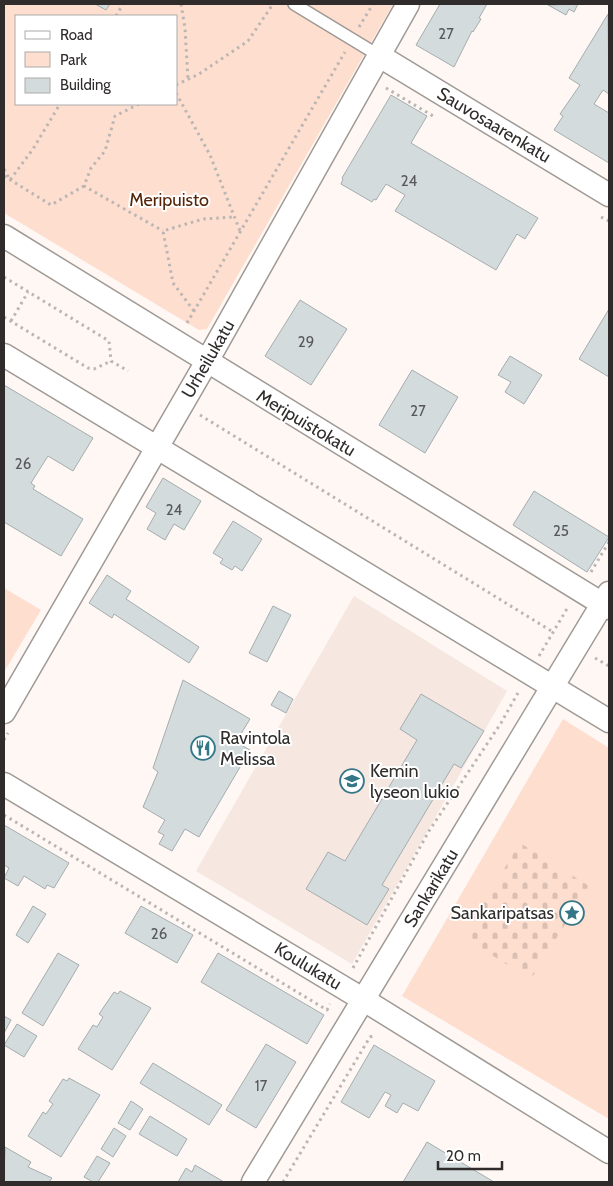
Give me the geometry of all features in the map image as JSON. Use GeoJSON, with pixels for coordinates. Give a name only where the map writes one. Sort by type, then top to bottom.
{"type":"FeatureCollection","features":[{"type":"Feature","properties":{"kind":"street","name":"Urheilukatu"},"geometry":{"type":"LineString","coordinates":[[4,712],[206,363],[408,4]]}},
{"type":"Feature","properties":{"kind":"street","name":"Sauvosaarenkatu"},"geometry":{"type":"LineString","coordinates":[[378,55],[609,195]]}},
{"type":"Feature","properties":{"kind":"street","name":"Meripuistokatu"},"geometry":{"type":"LineString","coordinates":[[4,236],[206,363],[607,602]]}},
{"type":"Feature","properties":{"kind":"street"},"geometry":{"type":"LineString","coordinates":[[4,355],[609,721]]}},
{"type":"Feature","properties":{"kind":"street","name":"Sankarikatu"},"geometry":{"type":"LineString","coordinates":[[253,1182],[553,686],[607,602]]}},
{"type":"Feature","properties":{"kind":"street","name":"Koulukatu"},"geometry":{"type":"LineString","coordinates":[[4,784],[364,1000],[609,1152]]}},
{"type":"Feature","properties":{"kind":"lane"},"geometry":{"type":"LineString","coordinates":[[294,4],[378,55]]}},
{"type":"Feature","properties":{"kind":"path"},"geometry":{"type":"LineString","coordinates":[[117,15],[123,4]]}},
{"type":"Feature","properties":{"kind":"path"},"geometry":{"type":"LineString","coordinates":[[181,4],[185,28],[188,80]]}},
{"type":"Feature","properties":{"kind":"path"},"geometry":{"type":"LineString","coordinates":[[178,85],[248,41],[273,4]]}},
{"type":"Feature","properties":{"kind":"path"},"geometry":{"type":"LineString","coordinates":[[184,327],[373,4]]}},
{"type":"Feature","properties":{"kind":"path"},"geometry":{"type":"LineString","coordinates":[[178,98],[210,155],[240,231]]}},
{"type":"Feature","properties":{"kind":"path"},"geometry":{"type":"LineString","coordinates":[[10,180],[33,149],[59,105]]}},
{"type":"Feature","properties":{"kind":"path"},"geometry":{"type":"LineString","coordinates":[[4,176],[52,205],[84,186],[91,168],[105,151],[115,116],[137,105]]}},
{"type":"Feature","properties":{"kind":"path"},"geometry":{"type":"LineString","coordinates":[[4,169],[10,180]]}},
{"type":"Feature","properties":{"kind":"path"},"geometry":{"type":"LineString","coordinates":[[84,186],[163,230],[203,218],[234,217]]}},
{"type":"Feature","properties":{"kind":"path"},"geometry":{"type":"LineString","coordinates":[[163,230],[173,283],[194,311]]}},
{"type":"Feature","properties":{"kind":"path"},"geometry":{"type":"LineString","coordinates":[[4,277],[109,341],[111,361]]}},
{"type":"Feature","properties":{"kind":"path"},"geometry":{"type":"LineString","coordinates":[[11,321],[28,292]]}},
{"type":"Feature","properties":{"kind":"path"},"geometry":{"type":"LineString","coordinates":[[4,317],[88,368],[94,369],[111,361]]}},
{"type":"Feature","properties":{"kind":"path"},"geometry":{"type":"LineString","coordinates":[[111,361],[128,371]]}},
{"type":"Feature","properties":{"kind":"path"},"geometry":{"type":"LineString","coordinates":[[195,412],[553,632]]}},
{"type":"Feature","properties":{"kind":"path"},"geometry":{"type":"LineString","coordinates":[[595,658],[609,666]]}},
{"type":"Feature","properties":{"kind":"path"},"geometry":{"type":"LineString","coordinates":[[4,815],[327,1010],[349,969],[353,969],[429,830],[501,724],[518,690]]}},
{"type":"Feature","properties":{"kind":"path"},"geometry":{"type":"LineString","coordinates":[[283,1182],[370,1037],[374,1034],[382,1039]]}},
{"type":"Feature","properties":{"kind":"shaded area","name":"Kemin lyseon lukio"},"geometry":{"type":"Polygon","coordinates":[[[354,596],[507,691],[352,964],[196,871],[354,596]]]}},
{"type":"Feature","properties":{"kind":"green space","name":"Meripuisto"},"geometry":{"type":"Polygon","coordinates":[[[4,4],[393,4],[207,329],[199,330],[4,213],[4,4]]]}},
{"type":"Feature","properties":{"kind":"green space"},"geometry":{"type":"Polygon","coordinates":[[[4,588],[41,610],[4,672],[4,588]]]}},
{"type":"Feature","properties":{"kind":"green space"},"geometry":{"type":"Polygon","coordinates":[[[563,719],[609,748],[609,1119],[402,996],[563,719]]]}},
{"type":"Feature","properties":{"kind":"green space"},"geometry":{"type":"Polygon","coordinates":[[[520,843],[589,886],[531,979],[462,937],[520,843]]]}},
{"type":"Feature","properties":{"kind":"building"},"geometry":{"type":"Polygon","coordinates":[[[95,4],[110,4],[106,10],[95,4]]]}},
{"type":"Feature","properties":{"kind":"building"},"geometry":{"type":"Polygon","coordinates":[[[440,4],[487,4],[479,18],[481,19],[472,31],[454,67],[416,45],[440,4]]]}},
{"type":"Feature","properties":{"kind":"building"},"geometry":{"type":"Polygon","coordinates":[[[578,4],[574,12],[569,9],[566,15],[548,5],[578,4]]]}},
{"type":"Feature","properties":{"kind":"building"},"geometry":{"type":"Polygon","coordinates":[[[608,14],[609,94],[603,90],[594,104],[609,113],[609,163],[554,130],[563,116],[560,114],[580,85],[569,78],[608,14]]]}},
{"type":"Feature","properties":{"kind":"building"},"geometry":{"type":"Polygon","coordinates":[[[391,95],[427,116],[411,143],[538,218],[525,239],[517,234],[496,270],[395,211],[405,195],[386,184],[376,200],[374,199],[372,202],[341,184],[342,178],[391,95]]]}},
{"type":"Feature","properties":{"kind":"building"},"geometry":{"type":"Polygon","coordinates":[[[300,300],[347,329],[311,385],[265,356],[300,300]]]}},
{"type":"Feature","properties":{"kind":"building"},"geometry":{"type":"Polygon","coordinates":[[[609,309],[609,377],[579,359],[609,309]]]}},
{"type":"Feature","properties":{"kind":"building"},"geometry":{"type":"Polygon","coordinates":[[[510,356],[542,375],[524,404],[505,392],[511,382],[498,375],[510,356]]]}},
{"type":"Feature","properties":{"kind":"building"},"geometry":{"type":"Polygon","coordinates":[[[412,370],[458,397],[425,453],[379,425],[412,370]]]}},
{"type":"Feature","properties":{"kind":"building"},"geometry":{"type":"Polygon","coordinates":[[[4,385],[93,438],[73,471],[48,456],[31,483],[35,486],[33,489],[83,519],[61,556],[4,522],[4,385]]]}},
{"type":"Feature","properties":{"kind":"building"},"geometry":{"type":"Polygon","coordinates":[[[163,478],[201,501],[184,530],[174,524],[165,540],[147,529],[156,513],[146,507],[163,478]]]}},
{"type":"Feature","properties":{"kind":"building"},"geometry":{"type":"Polygon","coordinates":[[[534,491],[609,537],[587,572],[513,525],[534,491]]]}},
{"type":"Feature","properties":{"kind":"building"},"geometry":{"type":"Polygon","coordinates":[[[233,521],[262,539],[242,571],[235,566],[232,570],[220,563],[223,559],[213,553],[233,521]]]}},
{"type":"Feature","properties":{"kind":"building"},"geometry":{"type":"Polygon","coordinates":[[[107,575],[131,591],[126,599],[199,647],[189,663],[114,614],[112,618],[89,603],[107,575]]]}},
{"type":"Feature","properties":{"kind":"building"},"geometry":{"type":"Polygon","coordinates":[[[273,606],[291,615],[267,662],[249,653],[273,606]]]}},
{"type":"Feature","properties":{"kind":"building"},"geometry":{"type":"Polygon","coordinates":[[[183,680],[250,719],[236,742],[250,750],[199,837],[185,829],[172,851],[159,844],[164,835],[158,832],[165,820],[143,807],[158,772],[153,768],[183,680]]]}},
{"type":"Feature","properties":{"kind":"building"},"geometry":{"type":"Polygon","coordinates":[[[279,691],[293,699],[286,713],[271,705],[279,691]]]}},
{"type":"Feature","properties":{"kind":"building"},"geometry":{"type":"Polygon","coordinates":[[[421,694],[484,731],[461,768],[454,764],[382,885],[389,889],[367,925],[306,889],[328,852],[345,861],[417,740],[400,729],[421,694]]]}},
{"type":"Feature","properties":{"kind":"building"},"geometry":{"type":"Polygon","coordinates":[[[4,825],[69,863],[54,888],[47,885],[45,889],[24,876],[18,886],[4,878],[9,868],[4,865],[4,825]]]}},
{"type":"Feature","properties":{"kind":"building"},"geometry":{"type":"Polygon","coordinates":[[[33,906],[46,914],[28,943],[16,935],[33,906]]]}},
{"type":"Feature","properties":{"kind":"building"},"geometry":{"type":"Polygon","coordinates":[[[141,906],[193,935],[177,963],[125,933],[141,906]]]}},
{"type":"Feature","properties":{"kind":"building"},"geometry":{"type":"Polygon","coordinates":[[[58,953],[79,965],[43,1026],[22,1013],[58,953]]]}},
{"type":"Feature","properties":{"kind":"building"},"geometry":{"type":"Polygon","coordinates":[[[218,953],[324,1015],[307,1044],[201,982],[218,953]]]}},
{"type":"Feature","properties":{"kind":"building"},"geometry":{"type":"Polygon","coordinates":[[[120,991],[151,1008],[112,1070],[78,1049],[93,1025],[97,1027],[103,1017],[99,1014],[114,992],[118,994],[120,991]]]}},
{"type":"Feature","properties":{"kind":"building"},"geometry":{"type":"Polygon","coordinates":[[[4,1016],[11,1020],[4,1033],[4,1016]]]}},
{"type":"Feature","properties":{"kind":"building"},"geometry":{"type":"Polygon","coordinates":[[[17,1024],[37,1036],[24,1057],[4,1045],[17,1024]]]}},
{"type":"Feature","properties":{"kind":"building"},"geometry":{"type":"Polygon","coordinates":[[[266,1044],[296,1062],[256,1128],[226,1110],[266,1044]]]}},
{"type":"Feature","properties":{"kind":"building"},"geometry":{"type":"Polygon","coordinates":[[[374,1045],[435,1081],[418,1111],[403,1103],[397,1113],[385,1106],[391,1095],[385,1092],[369,1118],[341,1102],[374,1045]]]}},
{"type":"Feature","properties":{"kind":"building"},"geometry":{"type":"Polygon","coordinates":[[[153,1063],[222,1105],[209,1125],[140,1083],[153,1063]]]}},
{"type":"Feature","properties":{"kind":"building"},"geometry":{"type":"Polygon","coordinates":[[[69,1078],[100,1095],[61,1157],[28,1136],[43,1112],[46,1114],[53,1104],[49,1101],[63,1079],[67,1081],[69,1078]]]}},
{"type":"Feature","properties":{"kind":"building"},"geometry":{"type":"Polygon","coordinates":[[[131,1101],[143,1109],[130,1130],[118,1123],[131,1101]]]}},
{"type":"Feature","properties":{"kind":"building"},"geometry":{"type":"Polygon","coordinates":[[[150,1116],[187,1139],[177,1156],[139,1134],[150,1116]]]}},
{"type":"Feature","properties":{"kind":"building"},"geometry":{"type":"Polygon","coordinates":[[[114,1128],[126,1136],[113,1157],[101,1149],[114,1128]]]}},
{"type":"Feature","properties":{"kind":"building"},"geometry":{"type":"Polygon","coordinates":[[[427,1142],[494,1182],[403,1182],[427,1142]]]}},
{"type":"Feature","properties":{"kind":"building"},"geometry":{"type":"Polygon","coordinates":[[[5,1147],[31,1162],[28,1167],[52,1178],[49,1182],[4,1182],[5,1147]]]}},
{"type":"Feature","properties":{"kind":"building"},"geometry":{"type":"Polygon","coordinates":[[[97,1156],[110,1163],[98,1182],[93,1182],[84,1177],[97,1156]]]}},
{"type":"Feature","properties":{"kind":"building"},"geometry":{"type":"Polygon","coordinates":[[[195,1165],[224,1182],[178,1182],[186,1168],[192,1172],[195,1165]]]}},
{"type":"Feature","properties":{"kind":"place","name":"Ravintola Melissa"},"geometry":{"type":"Point","coordinates":[203,748]}},
{"type":"Feature","properties":{"kind":"place","name":"Kemin lyseon lukio"},"geometry":{"type":"Point","coordinates":[352,781]}},
{"type":"Feature","properties":{"kind":"place","name":"Sankaripatsas"},"geometry":{"type":"Point","coordinates":[572,913]}}]}
